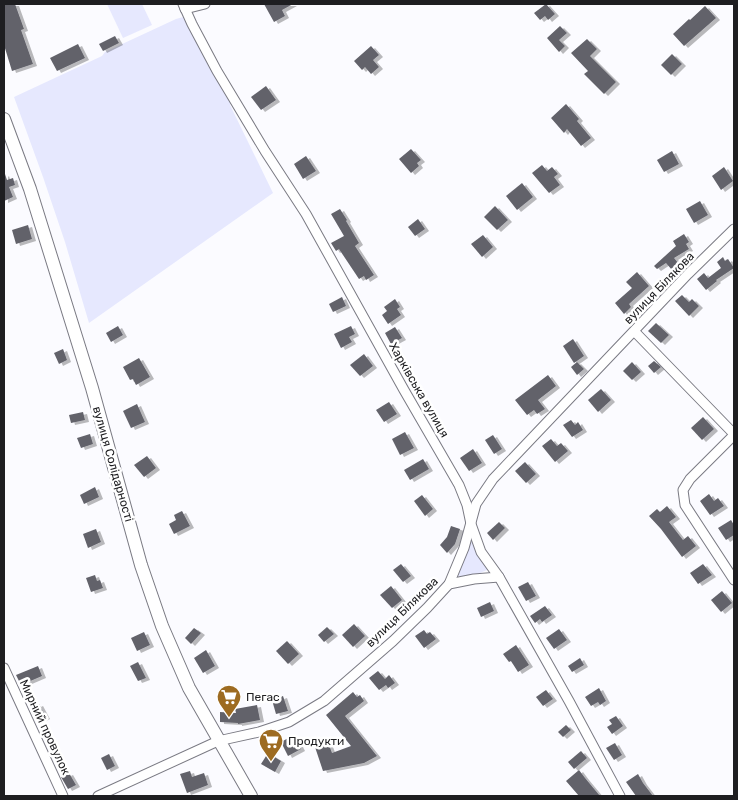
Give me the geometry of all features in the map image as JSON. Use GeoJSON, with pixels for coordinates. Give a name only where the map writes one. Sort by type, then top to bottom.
{"type":"FeatureCollection","features":[{"type":"Feature","properties":{"kind":"main road","name":"вулиця Солідарності"},"geometry":{"type":"LineString","coordinates":[[4,119],[30,189],[89,379],[144,574],[162,626],[189,688],[251,796]]}},
{"type":"Feature","properties":{"kind":"street"},"geometry":{"type":"LineString","coordinates":[[184,6],[205,4]]}},
{"type":"Feature","properties":{"kind":"street","name":"Харківська вулиця"},"geometry":{"type":"LineString","coordinates":[[184,6],[217,71],[306,214],[459,485],[481,552],[499,577],[569,701],[612,785],[620,796]]}},
{"type":"Feature","properties":{"kind":"street","name":"вулиця Білякова"},"geometry":{"type":"LineString","coordinates":[[98,796],[218,741],[259,732],[289,722],[324,701],[393,641],[449,584],[464,548],[476,504],[493,480],[688,274],[734,229]]}},
{"type":"Feature","properties":{"kind":"street"},"geometry":{"type":"LineString","coordinates":[[635,332],[734,435],[690,479],[683,490],[686,505],[734,580]]}},
{"type":"Feature","properties":{"kind":"street"},"geometry":{"type":"LineString","coordinates":[[449,584],[499,577]]}},
{"type":"Feature","properties":{"kind":"street","name":"Мирний провулок"},"geometry":{"type":"LineString","coordinates":[[4,668],[63,796]]}},
{"type":"Feature","properties":{"kind":"shaded area"},"geometry":{"type":"Polygon","coordinates":[[[107,4],[142,4],[152,25],[123,38],[107,4]]]}},
{"type":"Feature","properties":{"kind":"shaded area"},"geometry":{"type":"Polygon","coordinates":[[[183,17],[231,100],[230,105],[273,193],[89,323],[65,242],[14,97],[102,56],[105,52],[183,17]]]}},
{"type":"Feature","properties":{"kind":"shaded area"},"geometry":{"type":"Polygon","coordinates":[[[471,535],[489,569],[461,578],[458,576],[471,535]]]}},
{"type":"Feature","properties":{"kind":"building"},"geometry":{"type":"Polygon","coordinates":[[[4,4],[15,4],[24,29],[21,30],[33,64],[12,71],[4,45],[4,4]]]}},
{"type":"Feature","properties":{"kind":"building"},"geometry":{"type":"Polygon","coordinates":[[[264,4],[293,4],[282,10],[285,16],[274,22],[264,4]]]}},
{"type":"Feature","properties":{"kind":"building"},"geometry":{"type":"Polygon","coordinates":[[[546,4],[555,14],[548,20],[545,16],[540,20],[534,13],[546,4]]]}},
{"type":"Feature","properties":{"kind":"building"},"geometry":{"type":"Polygon","coordinates":[[[705,6],[716,18],[684,46],[673,34],[705,6]]]}},
{"type":"Feature","properties":{"kind":"building"},"geometry":{"type":"Polygon","coordinates":[[[560,26],[567,33],[559,40],[565,46],[559,52],[547,38],[560,26]]]}},
{"type":"Feature","properties":{"kind":"building"},"geometry":{"type":"Polygon","coordinates":[[[115,36],[119,43],[103,51],[99,44],[115,36]]]}},
{"type":"Feature","properties":{"kind":"building"},"geometry":{"type":"Polygon","coordinates":[[[587,39],[597,49],[590,56],[616,82],[604,94],[584,74],[588,71],[571,53],[587,39]]]}},
{"type":"Feature","properties":{"kind":"building"},"geometry":{"type":"Polygon","coordinates":[[[78,44],[85,58],[57,71],[50,58],[78,44]]]}},
{"type":"Feature","properties":{"kind":"building"},"geometry":{"type":"Polygon","coordinates":[[[371,46],[379,55],[373,60],[379,67],[371,74],[365,67],[362,70],[354,61],[371,46]]]}},
{"type":"Feature","properties":{"kind":"building"},"geometry":{"type":"Polygon","coordinates":[[[672,54],[682,64],[671,75],[661,65],[672,54]]]}},
{"type":"Feature","properties":{"kind":"building"},"geometry":{"type":"Polygon","coordinates":[[[266,86],[276,100],[261,110],[251,97],[266,86]]]}},
{"type":"Feature","properties":{"kind":"building"},"geometry":{"type":"Polygon","coordinates":[[[566,104],[579,119],[577,121],[591,138],[581,146],[567,129],[564,133],[551,118],[566,104]]]}},
{"type":"Feature","properties":{"kind":"building"},"geometry":{"type":"Polygon","coordinates":[[[411,149],[421,160],[417,163],[419,166],[411,173],[399,159],[411,149]]]}},
{"type":"Feature","properties":{"kind":"building"},"geometry":{"type":"Polygon","coordinates":[[[672,151],[679,164],[664,172],[657,160],[672,151]]]}},
{"type":"Feature","properties":{"kind":"building"},"geometry":{"type":"Polygon","coordinates":[[[306,156],[316,171],[303,179],[294,164],[306,156]]]}},
{"type":"Feature","properties":{"kind":"building"},"geometry":{"type":"Polygon","coordinates":[[[542,165],[547,171],[552,167],[558,174],[554,177],[560,185],[549,193],[532,173],[542,165]]]}},
{"type":"Feature","properties":{"kind":"building"},"geometry":{"type":"Polygon","coordinates":[[[724,167],[733,181],[721,190],[712,176],[724,167]]]}},
{"type":"Feature","properties":{"kind":"building"},"geometry":{"type":"Polygon","coordinates":[[[4,175],[7,180],[13,178],[15,185],[9,187],[13,197],[4,201],[4,175]]]}},
{"type":"Feature","properties":{"kind":"building"},"geometry":{"type":"Polygon","coordinates":[[[522,183],[533,197],[517,210],[506,196],[522,183]]]}},
{"type":"Feature","properties":{"kind":"building"},"geometry":{"type":"Polygon","coordinates":[[[700,201],[708,215],[694,223],[686,209],[700,201]]]}},
{"type":"Feature","properties":{"kind":"building"},"geometry":{"type":"Polygon","coordinates":[[[495,206],[508,220],[497,230],[484,217],[495,206]]]}},
{"type":"Feature","properties":{"kind":"building"},"geometry":{"type":"Polygon","coordinates":[[[340,209],[359,243],[355,246],[374,275],[366,280],[364,276],[359,279],[339,249],[336,251],[331,243],[344,236],[331,214],[340,209]]]}},
{"type":"Feature","properties":{"kind":"building"},"geometry":{"type":"Polygon","coordinates":[[[418,219],[425,229],[415,236],[408,227],[418,219]]]}},
{"type":"Feature","properties":{"kind":"building"},"geometry":{"type":"Polygon","coordinates":[[[28,225],[32,239],[16,244],[12,230],[28,225]]]}},
{"type":"Feature","properties":{"kind":"building"},"geometry":{"type":"Polygon","coordinates":[[[684,234],[689,242],[686,244],[689,249],[674,258],[679,264],[672,270],[666,263],[657,269],[654,266],[676,246],[673,241],[684,234]]]}},
{"type":"Feature","properties":{"kind":"building"},"geometry":{"type":"Polygon","coordinates":[[[483,235],[493,247],[482,257],[471,244],[483,235]]]}},
{"type":"Feature","properties":{"kind":"building"},"geometry":{"type":"Polygon","coordinates":[[[723,257],[725,261],[728,259],[734,268],[716,280],[706,290],[697,279],[704,273],[708,278],[721,268],[717,262],[723,257]]]}},
{"type":"Feature","properties":{"kind":"building"},"geometry":{"type":"Polygon","coordinates":[[[637,272],[649,286],[629,304],[631,307],[624,314],[615,303],[632,288],[626,282],[637,272]]]}},
{"type":"Feature","properties":{"kind":"building"},"geometry":{"type":"Polygon","coordinates":[[[682,295],[689,302],[692,299],[699,306],[689,316],[675,301],[682,295]]]}},
{"type":"Feature","properties":{"kind":"building"},"geometry":{"type":"Polygon","coordinates":[[[342,297],[346,306],[333,312],[329,304],[342,297]]]}},
{"type":"Feature","properties":{"kind":"building"},"geometry":{"type":"Polygon","coordinates":[[[395,299],[400,307],[397,309],[401,315],[388,324],[382,315],[387,311],[384,307],[395,299]]]}},
{"type":"Feature","properties":{"kind":"building"},"geometry":{"type":"Polygon","coordinates":[[[656,323],[669,335],[661,343],[648,331],[656,323]]]}},
{"type":"Feature","properties":{"kind":"building"},"geometry":{"type":"Polygon","coordinates":[[[118,326],[123,335],[111,342],[106,333],[118,326]]]}},
{"type":"Feature","properties":{"kind":"building"},"geometry":{"type":"Polygon","coordinates":[[[351,326],[355,334],[349,337],[352,342],[341,348],[334,334],[351,326]]]}},
{"type":"Feature","properties":{"kind":"building"},"geometry":{"type":"Polygon","coordinates":[[[395,327],[402,338],[391,344],[385,333],[395,327]]]}},
{"type":"Feature","properties":{"kind":"building"},"geometry":{"type":"Polygon","coordinates":[[[573,339],[584,356],[574,363],[563,346],[573,339]]]}},
{"type":"Feature","properties":{"kind":"building"},"geometry":{"type":"Polygon","coordinates":[[[63,349],[67,360],[59,364],[54,353],[63,349]]]}},
{"type":"Feature","properties":{"kind":"building"},"geometry":{"type":"Polygon","coordinates":[[[364,354],[373,366],[360,376],[350,365],[364,354]]]}},
{"type":"Feature","properties":{"kind":"building"},"geometry":{"type":"Polygon","coordinates":[[[139,358],[150,377],[136,385],[133,379],[130,380],[123,367],[139,358]]]}},
{"type":"Feature","properties":{"kind":"building"},"geometry":{"type":"Polygon","coordinates":[[[654,361],[661,367],[654,373],[648,366],[654,361]]]}},
{"type":"Feature","properties":{"kind":"building"},"geometry":{"type":"Polygon","coordinates":[[[577,362],[584,369],[577,375],[571,367],[577,362]]]}},
{"type":"Feature","properties":{"kind":"building"},"geometry":{"type":"Polygon","coordinates":[[[632,362],[641,372],[632,380],[623,371],[632,362]]]}},
{"type":"Feature","properties":{"kind":"building"},"geometry":{"type":"Polygon","coordinates":[[[548,375],[556,386],[538,400],[545,409],[537,414],[534,410],[527,415],[515,400],[548,375]]]}},
{"type":"Feature","properties":{"kind":"building"},"geometry":{"type":"Polygon","coordinates":[[[601,389],[611,400],[598,412],[588,400],[601,389]]]}},
{"type":"Feature","properties":{"kind":"building"},"geometry":{"type":"Polygon","coordinates":[[[389,402],[397,414],[384,422],[376,410],[389,402]]]}},
{"type":"Feature","properties":{"kind":"building"},"geometry":{"type":"Polygon","coordinates":[[[137,404],[145,422],[131,428],[123,411],[137,404]]]}},
{"type":"Feature","properties":{"kind":"building"},"geometry":{"type":"Polygon","coordinates":[[[83,412],[85,420],[71,423],[69,415],[83,412]]]}},
{"type":"Feature","properties":{"kind":"building"},"geometry":{"type":"Polygon","coordinates":[[[703,417],[714,429],[702,440],[691,428],[703,417]]]}},
{"type":"Feature","properties":{"kind":"building"},"geometry":{"type":"Polygon","coordinates":[[[571,420],[575,425],[578,422],[583,430],[572,437],[563,425],[571,420]]]}},
{"type":"Feature","properties":{"kind":"building"},"geometry":{"type":"Polygon","coordinates":[[[405,432],[414,448],[400,455],[392,439],[405,432]]]}},
{"type":"Feature","properties":{"kind":"building"},"geometry":{"type":"Polygon","coordinates":[[[90,434],[93,444],[81,448],[77,438],[90,434]]]}},
{"type":"Feature","properties":{"kind":"building"},"geometry":{"type":"Polygon","coordinates":[[[493,435],[502,449],[494,454],[485,440],[493,435]]]}},
{"type":"Feature","properties":{"kind":"building"},"geometry":{"type":"Polygon","coordinates":[[[551,439],[557,446],[561,443],[568,451],[555,462],[542,446],[551,439]]]}},
{"type":"Feature","properties":{"kind":"building"},"geometry":{"type":"Polygon","coordinates":[[[473,449],[482,463],[469,471],[460,458],[473,449]]]}},
{"type":"Feature","properties":{"kind":"building"},"geometry":{"type":"Polygon","coordinates":[[[147,456],[156,468],[144,477],[134,465],[147,456]]]}},
{"type":"Feature","properties":{"kind":"building"},"geometry":{"type":"Polygon","coordinates":[[[423,459],[429,469],[410,480],[404,470],[423,459]]]}},
{"type":"Feature","properties":{"kind":"building"},"geometry":{"type":"Polygon","coordinates":[[[525,462],[536,474],[526,483],[515,471],[525,462]]]}},
{"type":"Feature","properties":{"kind":"building"},"geometry":{"type":"Polygon","coordinates":[[[95,487],[99,497],[84,504],[80,495],[95,487]]]}},
{"type":"Feature","properties":{"kind":"building"},"geometry":{"type":"Polygon","coordinates":[[[709,494],[714,501],[718,498],[724,506],[710,515],[700,501],[709,494]]]}},
{"type":"Feature","properties":{"kind":"building"},"geometry":{"type":"Polygon","coordinates":[[[422,495],[433,509],[425,516],[414,501],[422,495]]]}},
{"type":"Feature","properties":{"kind":"building"},"geometry":{"type":"Polygon","coordinates":[[[667,506],[676,517],[669,522],[683,540],[688,536],[696,546],[682,557],[649,516],[657,509],[660,512],[667,506]]]}},
{"type":"Feature","properties":{"kind":"building"},"geometry":{"type":"Polygon","coordinates":[[[182,511],[190,526],[174,534],[169,524],[176,520],[174,515],[182,511]]]}},
{"type":"Feature","properties":{"kind":"building"},"geometry":{"type":"Polygon","coordinates":[[[731,520],[734,525],[734,535],[726,540],[718,528],[731,520]]]}},
{"type":"Feature","properties":{"kind":"building"},"geometry":{"type":"Polygon","coordinates":[[[499,522],[505,528],[493,540],[487,533],[499,522]]]}},
{"type":"Feature","properties":{"kind":"building"},"geometry":{"type":"Polygon","coordinates":[[[451,526],[460,529],[455,544],[447,553],[440,545],[447,537],[451,526]]]}},
{"type":"Feature","properties":{"kind":"building"},"geometry":{"type":"Polygon","coordinates":[[[96,529],[101,542],[88,548],[83,534],[96,529]]]}},
{"type":"Feature","properties":{"kind":"building"},"geometry":{"type":"Polygon","coordinates":[[[401,564],[411,576],[403,582],[393,570],[401,564]]]}},
{"type":"Feature","properties":{"kind":"building"},"geometry":{"type":"Polygon","coordinates":[[[703,564],[712,575],[698,584],[690,573],[703,564]]]}},
{"type":"Feature","properties":{"kind":"building"},"geometry":{"type":"Polygon","coordinates":[[[95,575],[97,581],[100,580],[103,588],[91,592],[86,578],[95,575]]]}},
{"type":"Feature","properties":{"kind":"building"},"geometry":{"type":"Polygon","coordinates":[[[528,582],[536,596],[526,601],[518,587],[528,582]]]}},
{"type":"Feature","properties":{"kind":"building"},"geometry":{"type":"Polygon","coordinates":[[[391,586],[402,600],[392,608],[380,595],[391,586]]]}},
{"type":"Feature","properties":{"kind":"building"},"geometry":{"type":"Polygon","coordinates":[[[722,591],[732,603],[721,612],[711,600],[722,591]]]}},
{"type":"Feature","properties":{"kind":"building"},"geometry":{"type":"Polygon","coordinates":[[[490,602],[494,611],[481,617],[477,608],[490,602]]]}},
{"type":"Feature","properties":{"kind":"building"},"geometry":{"type":"Polygon","coordinates":[[[545,606],[552,615],[542,622],[540,619],[535,623],[530,616],[545,606]]]}},
{"type":"Feature","properties":{"kind":"building"},"geometry":{"type":"Polygon","coordinates":[[[354,624],[365,636],[353,647],[342,635],[354,624]]]}},
{"type":"Feature","properties":{"kind":"building"},"geometry":{"type":"Polygon","coordinates":[[[327,627],[334,634],[324,642],[318,635],[327,627]]]}},
{"type":"Feature","properties":{"kind":"building"},"geometry":{"type":"Polygon","coordinates":[[[194,628],[201,633],[191,644],[185,638],[194,628]]]}},
{"type":"Feature","properties":{"kind":"building"},"geometry":{"type":"Polygon","coordinates":[[[559,629],[567,640],[554,649],[546,638],[559,629]]]}},
{"type":"Feature","properties":{"kind":"building"},"geometry":{"type":"Polygon","coordinates":[[[424,630],[427,634],[430,632],[436,639],[424,648],[415,636],[424,630]]]}},
{"type":"Feature","properties":{"kind":"building"},"geometry":{"type":"Polygon","coordinates":[[[144,632],[150,645],[137,651],[131,638],[144,632]]]}},
{"type":"Feature","properties":{"kind":"building"},"geometry":{"type":"Polygon","coordinates":[[[287,641],[299,654],[288,664],[276,651],[287,641]]]}},
{"type":"Feature","properties":{"kind":"building"},"geometry":{"type":"Polygon","coordinates":[[[516,645],[529,665],[518,672],[511,661],[509,662],[503,654],[516,645]]]}},
{"type":"Feature","properties":{"kind":"building"},"geometry":{"type":"Polygon","coordinates":[[[206,650],[215,666],[203,673],[194,658],[206,650]]]}},
{"type":"Feature","properties":{"kind":"building"},"geometry":{"type":"Polygon","coordinates":[[[580,658],[584,665],[572,672],[568,666],[580,658]]]}},
{"type":"Feature","properties":{"kind":"building"},"geometry":{"type":"Polygon","coordinates":[[[138,662],[146,678],[138,681],[130,666],[138,662]]]}},
{"type":"Feature","properties":{"kind":"building"},"geometry":{"type":"Polygon","coordinates":[[[38,666],[42,676],[21,685],[16,675],[38,666]]]}},
{"type":"Feature","properties":{"kind":"building"},"geometry":{"type":"Polygon","coordinates":[[[378,671],[385,679],[389,675],[395,683],[388,688],[386,685],[379,690],[369,678],[378,671]]]}},
{"type":"Feature","properties":{"kind":"building"},"geometry":{"type":"Polygon","coordinates":[[[599,688],[606,701],[600,705],[598,702],[591,706],[585,697],[599,688]]]}},
{"type":"Feature","properties":{"kind":"building"},"geometry":{"type":"Polygon","coordinates":[[[546,690],[553,699],[543,706],[536,697],[546,690]]]}},
{"type":"Feature","properties":{"kind":"building"},"geometry":{"type":"Polygon","coordinates":[[[353,692],[357,697],[360,695],[364,701],[345,716],[377,756],[364,763],[323,771],[313,741],[326,737],[332,753],[351,746],[326,715],[353,692]]]}},
{"type":"Feature","properties":{"kind":"building"},"geometry":{"type":"Polygon","coordinates":[[[283,696],[288,711],[276,714],[272,700],[283,696]]]}},
{"type":"Feature","properties":{"kind":"building"},"geometry":{"type":"Polygon","coordinates":[[[39,704],[46,717],[37,722],[31,708],[39,704]]]}},
{"type":"Feature","properties":{"kind":"building"},"geometry":{"type":"Polygon","coordinates":[[[257,705],[260,720],[238,724],[220,722],[220,712],[236,713],[235,709],[257,705]]]}},
{"type":"Feature","properties":{"kind":"building"},"geometry":{"type":"Polygon","coordinates":[[[616,716],[623,726],[612,734],[607,727],[612,724],[609,720],[616,716]]]}},
{"type":"Feature","properties":{"kind":"building"},"geometry":{"type":"Polygon","coordinates":[[[566,725],[571,730],[563,737],[558,732],[566,725]]]}},
{"type":"Feature","properties":{"kind":"building"},"geometry":{"type":"Polygon","coordinates":[[[294,735],[301,749],[288,756],[281,742],[294,735]]]}},
{"type":"Feature","properties":{"kind":"building"},"geometry":{"type":"Polygon","coordinates":[[[615,743],[622,755],[614,760],[606,748],[615,743]]]}},
{"type":"Feature","properties":{"kind":"building"},"geometry":{"type":"Polygon","coordinates":[[[581,751],[587,758],[574,769],[568,762],[581,751]]]}},
{"type":"Feature","properties":{"kind":"building","name":"Продукти"},"geometry":{"type":"Polygon","coordinates":[[[268,753],[281,761],[275,772],[261,764],[268,753]]]}},
{"type":"Feature","properties":{"kind":"building"},"geometry":{"type":"Polygon","coordinates":[[[109,754],[115,766],[107,770],[101,758],[109,754]]]}},
{"type":"Feature","properties":{"kind":"building"},"geometry":{"type":"Polygon","coordinates":[[[579,770],[600,796],[579,796],[566,781],[579,770]]]}},
{"type":"Feature","properties":{"kind":"building"},"geometry":{"type":"Polygon","coordinates":[[[190,771],[192,777],[204,773],[208,785],[187,793],[180,774],[190,771]]]}},
{"type":"Feature","properties":{"kind":"building"},"geometry":{"type":"Polygon","coordinates":[[[69,773],[76,785],[68,789],[61,777],[69,773]]]}},
{"type":"Feature","properties":{"kind":"building"},"geometry":{"type":"Polygon","coordinates":[[[638,774],[653,796],[636,796],[626,782],[638,774]]]}},
{"type":"Feature","properties":{"kind":"place","name":"Пегас"},"geometry":{"type":"Point","coordinates":[229,718]}},
{"type":"Feature","properties":{"kind":"place","name":"Продукти"},"geometry":{"type":"Point","coordinates":[271,762]}}]}
